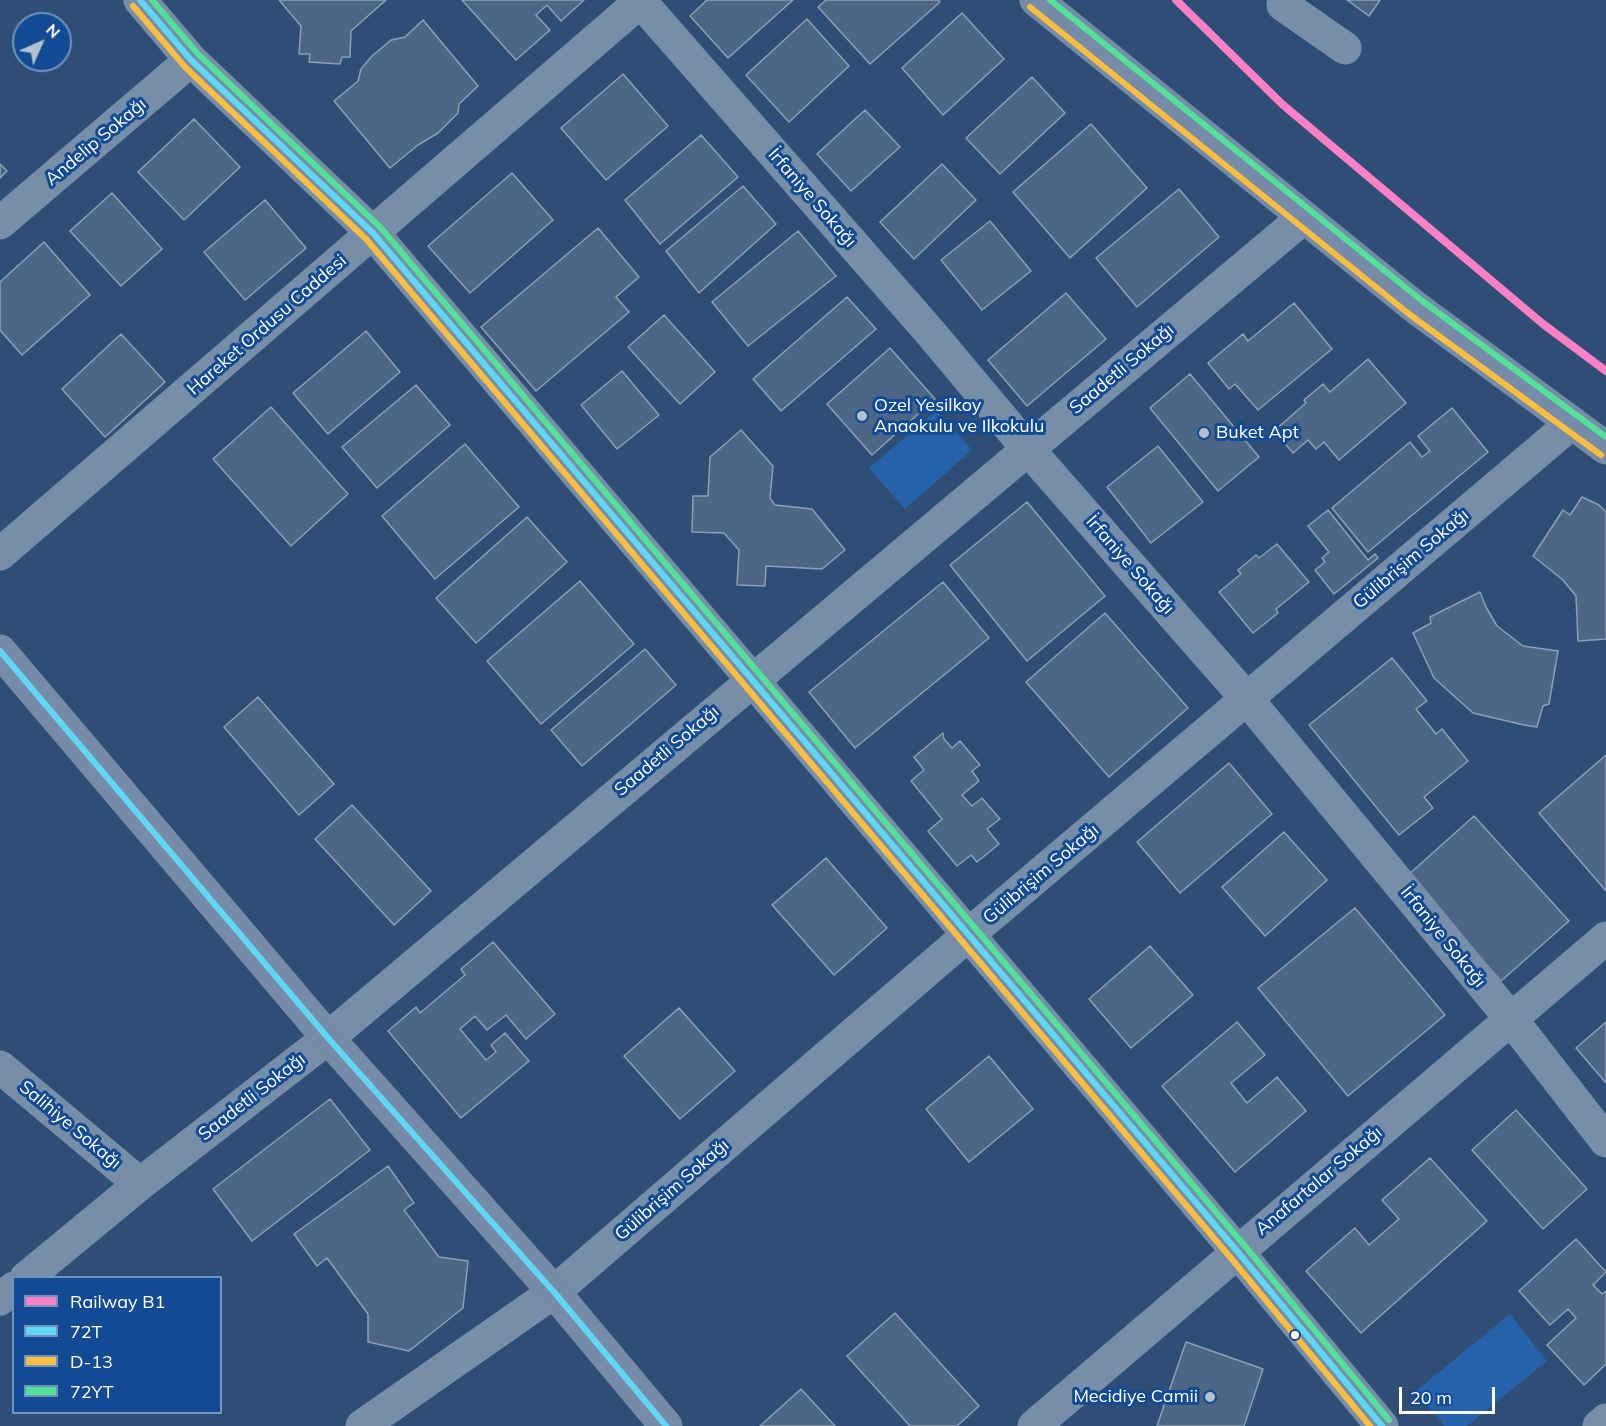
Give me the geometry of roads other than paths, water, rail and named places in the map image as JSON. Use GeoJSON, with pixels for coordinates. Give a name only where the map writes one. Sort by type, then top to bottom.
{"type":"FeatureCollection","features":[{"type":"Feature","properties":{"kind":"main road"},"geometry":{"type":"LineString","coordinates":[[1036,0],[1415,307],[1606,448]]}},
{"type":"Feature","properties":{"kind":"main road"},"geometry":{"type":"LineString","coordinates":[[0,651],[328,1038],[554,1292],[666,1426]]}},
{"type":"Feature","properties":{"kind":"street"},"geometry":{"type":"LineString","coordinates":[[140,0],[191,60],[373,233],[1237,1251],[1382,1426]]}},
{"type":"Feature","properties":{"kind":"street"},"geometry":{"type":"LineString","coordinates":[[1284,0],[1283,5],[1345,48]]}},
{"type":"Feature","properties":{"kind":"street","name":"Hareket Ordusu Caddesi"},"geometry":{"type":"LineString","coordinates":[[0,554],[641,1]]}},
{"type":"Feature","properties":{"kind":"street","name":"İrfaniye Sokağı"},"geometry":{"type":"LineString","coordinates":[[641,1],[1247,699],[1511,1019],[1606,1141]]}},
{"type":"Feature","properties":{"kind":"street","name":"Andelip Sokağı"},"geometry":{"type":"LineString","coordinates":[[0,223],[191,60]]}},
{"type":"Feature","properties":{"kind":"street","name":"Saadetli Sokağı"},"geometry":{"type":"LineString","coordinates":[[28,1276],[140,1184],[328,1038],[1303,218]]}},
{"type":"Feature","properties":{"kind":"street","name":"Gülibrişim Sokağı"},"geometry":{"type":"LineString","coordinates":[[362,1426],[554,1292],[968,936],[1572,423]]}},
{"type":"Feature","properties":{"kind":"street","name":"Anafartalar Sokağı"},"geometry":{"type":"LineString","coordinates":[[1034,1426],[1606,938]]}},
{"type":"Feature","properties":{"kind":"street","name":"Salihiye Sokağı"},"geometry":{"type":"LineString","coordinates":[[0,1067],[140,1184]]}},
{"type":"Feature","properties":{"kind":"street"},"geometry":{"type":"LineString","coordinates":[[0,1299],[12,1290]]}},
{"type":"Feature","properties":{"kind":"street"},"geometry":{"type":"LineString","coordinates":[[1599,1426],[1606,1420]]}},
{"type":"Feature","properties":{"kind":"rail line","name":"B1"},"geometry":{"type":"LineString","coordinates":[[1176,0],[1282,104],[1543,324],[1606,371]]}},
{"type":"Feature","properties":{"kind":"place","name":"Ozel Yesilkoy Anaokulu ve Ilkokulu"},"geometry":{"type":"Point","coordinates":[862,416]}},
{"type":"Feature","properties":{"kind":"place","name":"Buket Apt"},"geometry":{"type":"Point","coordinates":[1204,433]}},
{"type":"Feature","properties":{"kind":"place","name":"Mecidiye Camii"},"geometry":{"type":"Point","coordinates":[1210,1397]}}]}
